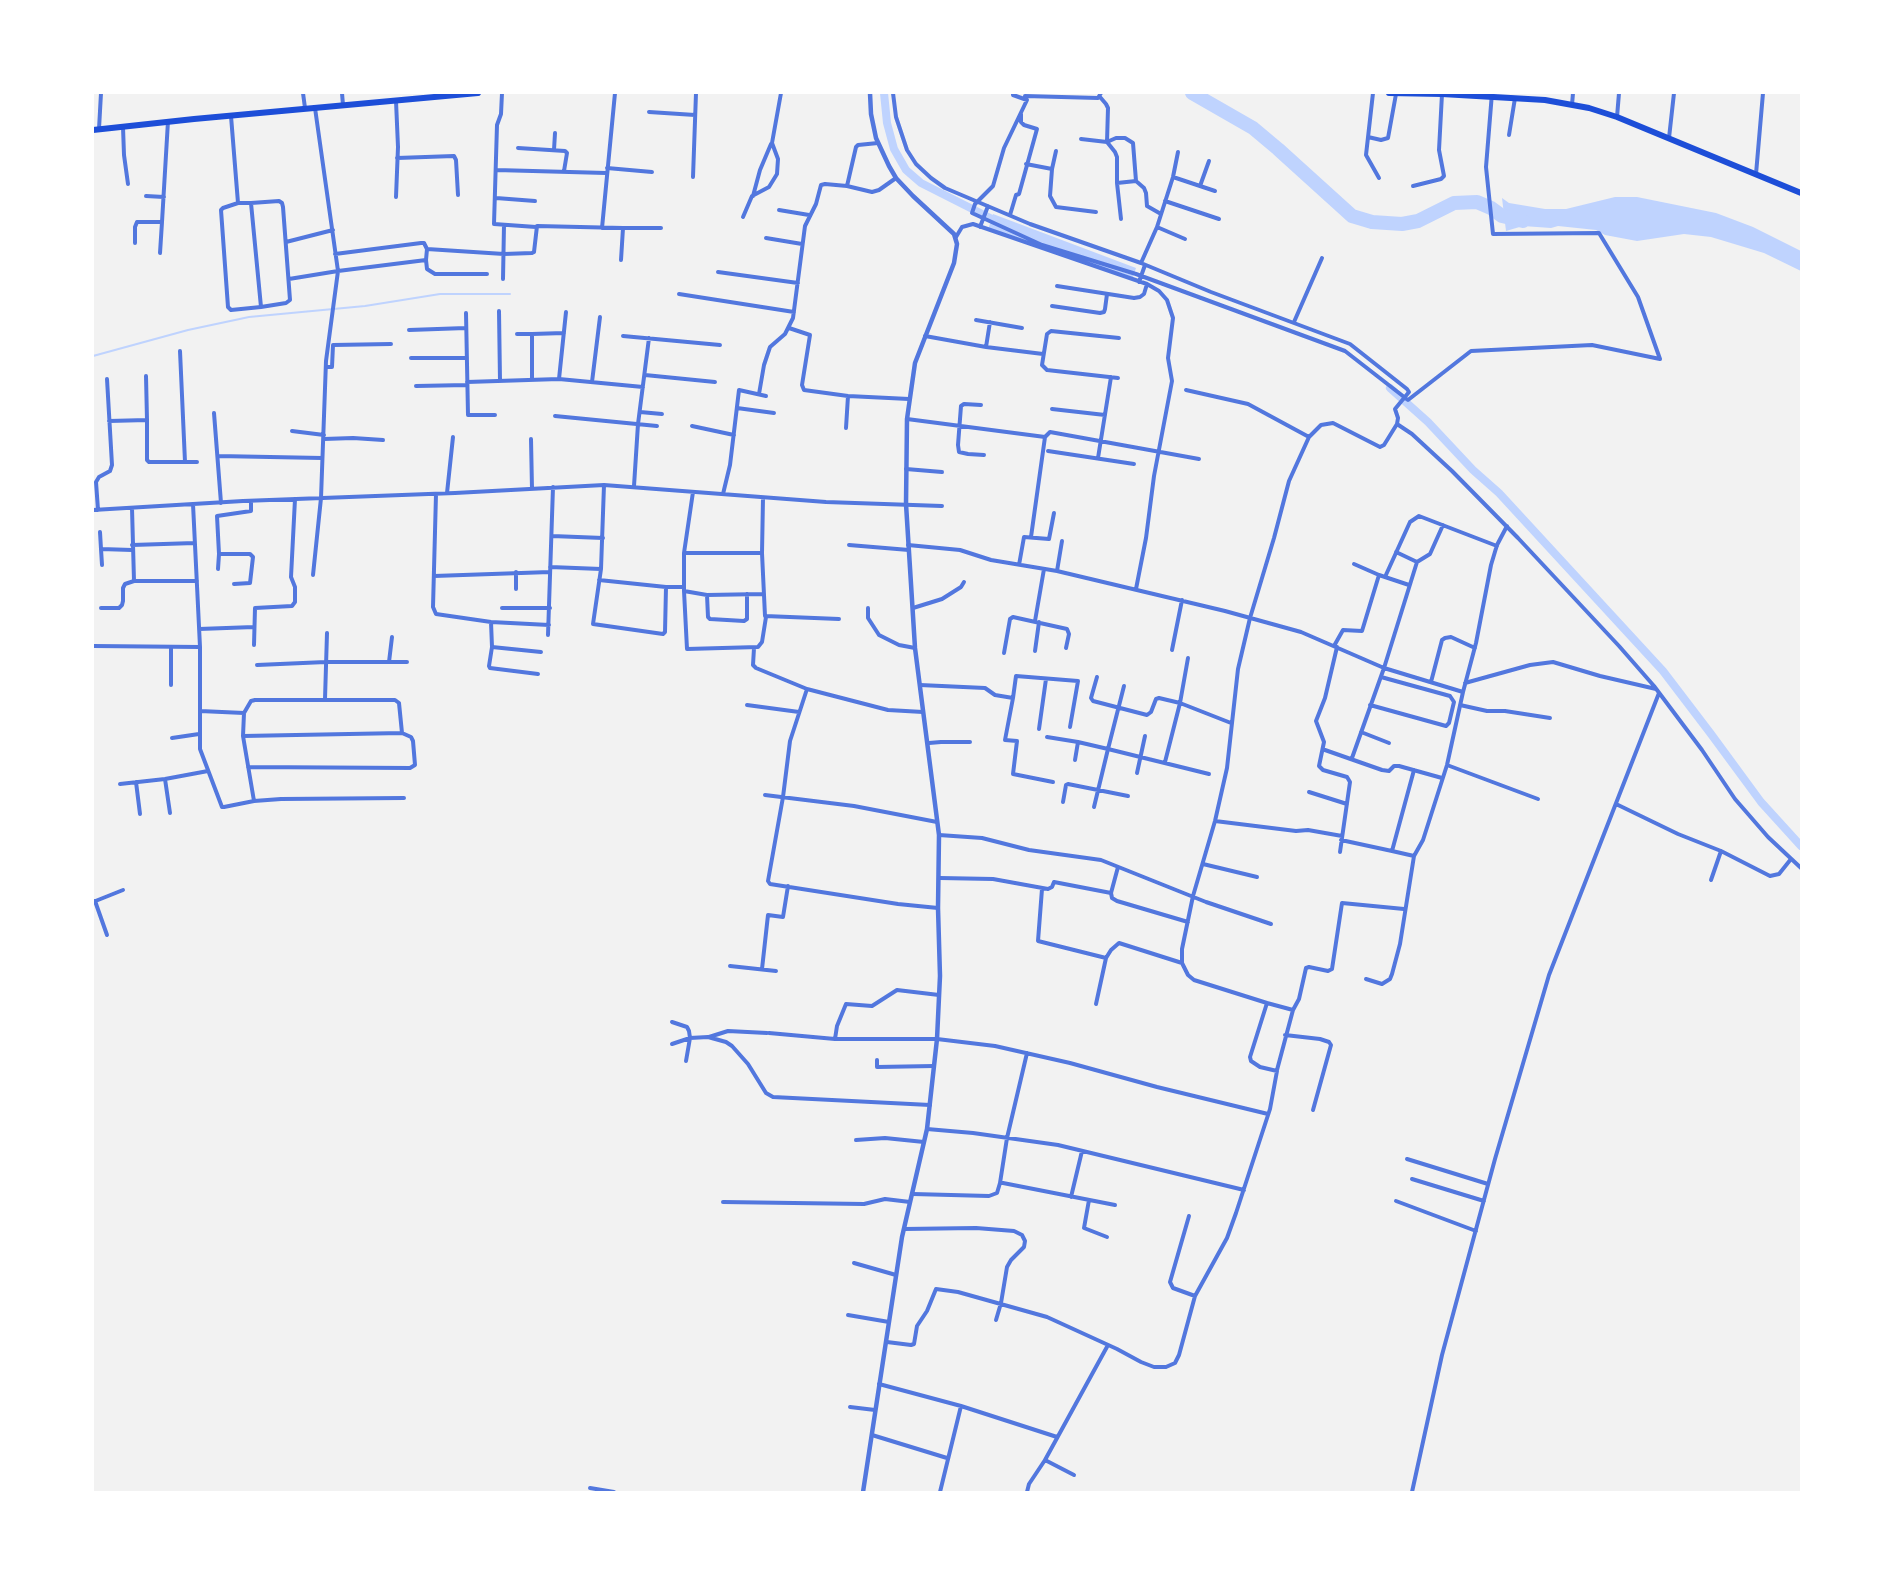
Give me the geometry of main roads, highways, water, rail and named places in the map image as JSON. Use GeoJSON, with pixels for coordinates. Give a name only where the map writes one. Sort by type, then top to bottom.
{"type":"FeatureCollection","features":[{"type":"Feature","properties":{"kind":"main road"},"geometry":{"type":"LineString","coordinates":[[96,130],[168,121],[478,93]]}},
{"type":"Feature","properties":{"kind":"main road"},"geometry":{"type":"LineString","coordinates":[[1389,93],[1442,93],[1545,100],[1572,105],[1617,117],[1801,193]]}},
{"type":"Feature","properties":{"kind":"water"},"geometry":{"type":"Polygon","coordinates":[[[1615,197],[1637,197],[1716,213],[1753,227],[1801,251],[1801,271],[1764,253],[1711,237],[1684,234],[1637,241],[1605,235],[1596,230],[1558,226],[1551,228],[1523,226],[1506,231],[1502,198],[1509,203],[1545,209],[1566,209],[1615,197]]]}},
{"type":"Feature","properties":{"kind":"water"},"geometry":{"type":"Polygon","coordinates":[[[993,214],[1136,268],[1132,280],[988,230],[993,214]]]}},
{"type":"Feature","properties":{"kind":"waterway"},"geometry":{"type":"LineString","coordinates":[[884,93],[887,123],[894,149],[906,170],[921,183],[1000,223]]}},
{"type":"Feature","properties":{"kind":"waterway"},"geometry":{"type":"LineString","coordinates":[[1192,93],[1253,128],[1352,216],[1372,222],[1402,224],[1418,221],[1454,203],[1477,202],[1502,216],[1523,221]]}},
{"type":"Feature","properties":{"kind":"waterway"},"geometry":{"type":"LineString","coordinates":[[93,356],[188,330],[249,317],[365,306],[440,294],[510,294]]}},
{"type":"Feature","properties":{"kind":"waterway"},"geometry":{"type":"LineString","coordinates":[[1390,388],[1428,422],[1473,470],[1499,493],[1663,671],[1761,802],[1801,846]]}}]}
